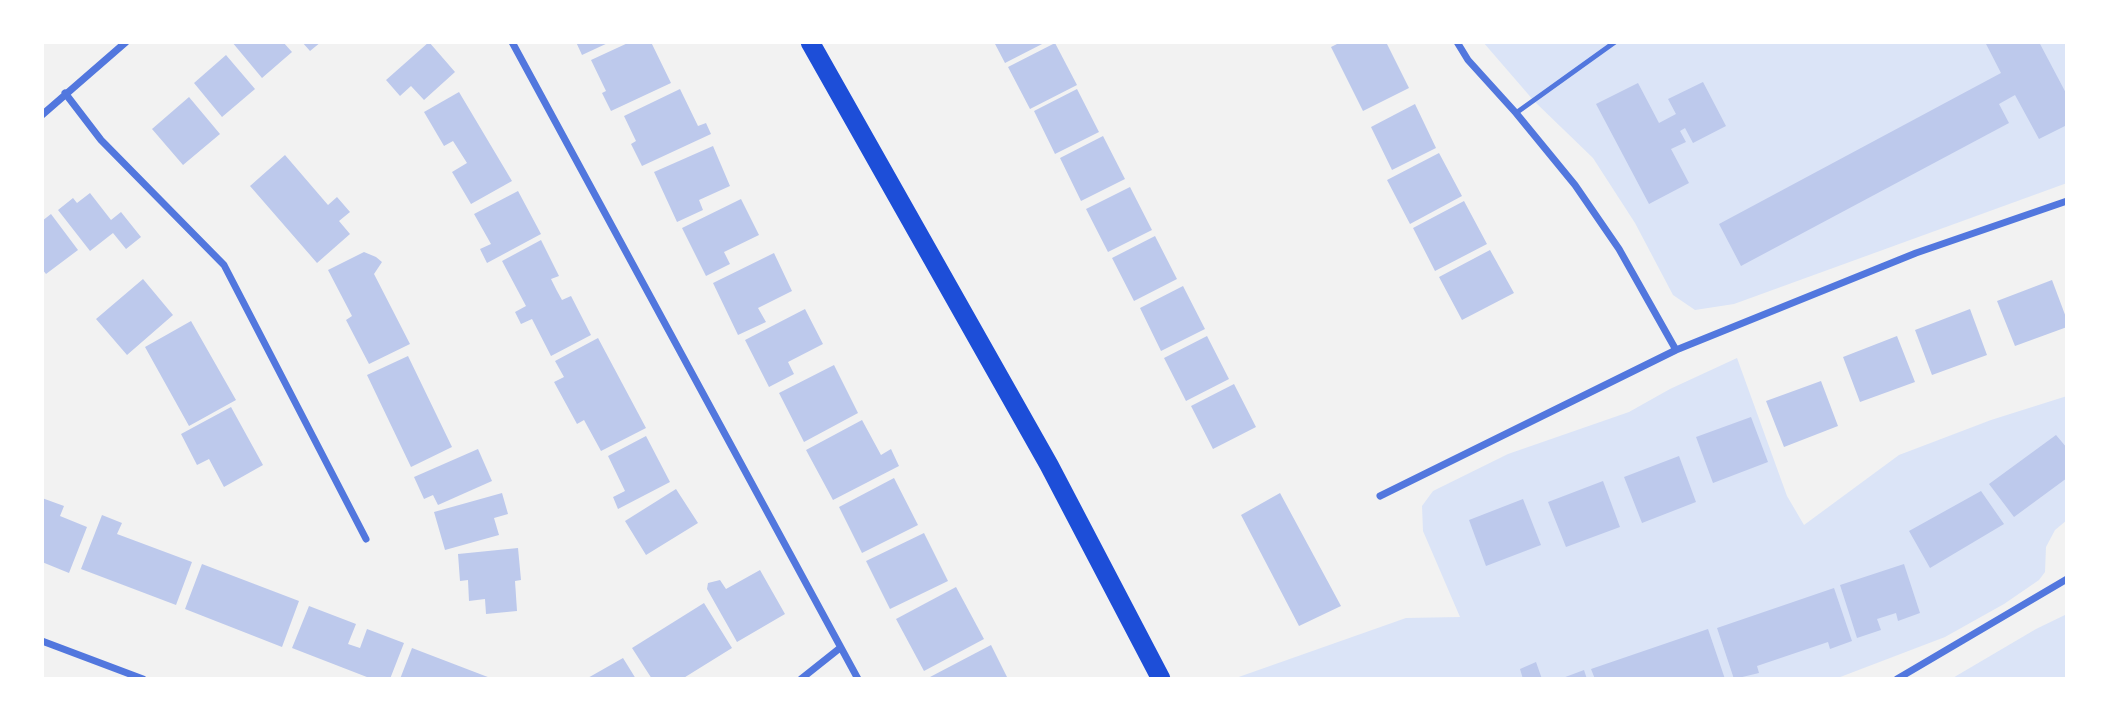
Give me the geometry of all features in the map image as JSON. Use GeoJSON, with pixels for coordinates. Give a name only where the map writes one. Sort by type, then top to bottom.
{"type":"FeatureCollection","features":[{"type":"Feature","properties":{"kind":"highway"},"geometry":{"type":"LineString","coordinates":[[810,42],[1049,466],[1161,679]]}},
{"type":"Feature","properties":{"kind":"street"},"geometry":{"type":"LineString","coordinates":[[42,115],[126,42]]}},
{"type":"Feature","properties":{"kind":"street"},"geometry":{"type":"LineString","coordinates":[[512,42],[858,679]]}},
{"type":"Feature","properties":{"kind":"street"},"geometry":{"type":"LineString","coordinates":[[1457,42],[1468,60],[1575,185],[1619,249],[1676,350]]}},
{"type":"Feature","properties":{"kind":"street"},"geometry":{"type":"LineString","coordinates":[[65,93],[101,140],[224,265],[366,539]]}},
{"type":"Feature","properties":{"kind":"street"},"geometry":{"type":"LineString","coordinates":[[1380,496],[1676,350],[1916,253],[2067,201]]}},
{"type":"Feature","properties":{"kind":"street"},"geometry":{"type":"LineString","coordinates":[[1897,679],[2067,579]]}},
{"type":"Feature","properties":{"kind":"street"},"geometry":{"type":"LineString","coordinates":[[42,641],[143,679]]}},
{"type":"Feature","properties":{"kind":"street"},"geometry":{"type":"LineString","coordinates":[[800,679],[840,648]]}},
{"type":"Feature","properties":{"kind":"lane"},"geometry":{"type":"LineString","coordinates":[[1516,113],[1615,42]]}},
{"type":"Feature","properties":{"kind":"shaded area"},"geometry":{"type":"Polygon","coordinates":[[[1483,42],[2067,42],[2067,183],[1734,304],[1695,310],[1673,295],[1635,223],[1593,158],[1534,101],[1483,42]]]}},
{"type":"Feature","properties":{"kind":"shaded area"},"geometry":{"type":"Polygon","coordinates":[[[1737,358],[1787,496],[1804,525],[1899,455],[1991,420],[2067,396],[2067,520],[2055,530],[2046,547],[2045,572],[2039,580],[2004,604],[1945,637],[1835,679],[1233,679],[1406,618],[1460,617],[1423,531],[1422,506],[1433,491],[1508,454],[1629,412],[1670,389],[1737,358]]]}},
{"type":"Feature","properties":{"kind":"shaded area"},"geometry":{"type":"Polygon","coordinates":[[[2067,614],[2067,679],[1951,679],[2036,629],[2067,614]]]}},
{"type":"Feature","properties":{"kind":"building"},"geometry":{"type":"Polygon","coordinates":[[[232,42],[283,42],[292,52],[262,78],[232,42]]]}},
{"type":"Feature","properties":{"kind":"building"},"geometry":{"type":"Polygon","coordinates":[[[302,42],[321,42],[310,51],[302,42]]]}},
{"type":"Feature","properties":{"kind":"building"},"geometry":{"type":"Polygon","coordinates":[[[429,42],[455,72],[424,100],[411,86],[400,96],[386,80],[429,42]]]}},
{"type":"Feature","properties":{"kind":"building"},"geometry":{"type":"Polygon","coordinates":[[[576,42],[610,42],[582,55],[576,42]]]}},
{"type":"Feature","properties":{"kind":"building"},"geometry":{"type":"Polygon","coordinates":[[[630,42],[651,42],[671,83],[611,111],[602,93],[606,91],[591,60],[630,42]]]}},
{"type":"Feature","properties":{"kind":"building"},"geometry":{"type":"Polygon","coordinates":[[[994,42],[1046,42],[1005,63],[994,42]]]}},
{"type":"Feature","properties":{"kind":"building"},"geometry":{"type":"Polygon","coordinates":[[[1341,42],[1386,42],[1409,88],[1363,111],[1331,47],[1341,42]]]}},
{"type":"Feature","properties":{"kind":"building"},"geometry":{"type":"Polygon","coordinates":[[[1985,42],[2039,42],[2067,95],[2067,125],[2039,139],[2015,95],[1999,104],[2009,123],[1741,266],[1719,224],[2001,73],[1985,42]]]}},
{"type":"Feature","properties":{"kind":"building"},"geometry":{"type":"Polygon","coordinates":[[[1055,43],[1077,85],[1030,109],[1008,67],[1055,43]]]}},
{"type":"Feature","properties":{"kind":"building"},"geometry":{"type":"Polygon","coordinates":[[[226,55],[255,89],[222,117],[194,83],[226,55]]]}},
{"type":"Feature","properties":{"kind":"building"},"geometry":{"type":"Polygon","coordinates":[[[1703,82],[1726,126],[1693,143],[1685,128],[1680,131],[1686,142],[1671,149],[1689,183],[1649,204],[1596,104],[1638,83],[1659,123],[1676,114],[1668,99],[1703,82]]]}},
{"type":"Feature","properties":{"kind":"building"},"geometry":{"type":"Polygon","coordinates":[[[680,89],[698,126],[706,123],[711,134],[642,166],[631,144],[636,141],[624,116],[680,89]]]}},
{"type":"Feature","properties":{"kind":"building"},"geometry":{"type":"Polygon","coordinates":[[[1077,89],[1099,132],[1055,154],[1034,111],[1077,89]]]}},
{"type":"Feature","properties":{"kind":"building"},"geometry":{"type":"Polygon","coordinates":[[[459,92],[512,181],[471,204],[452,172],[467,163],[453,141],[444,146],[424,112],[459,92]]]}},
{"type":"Feature","properties":{"kind":"building"},"geometry":{"type":"Polygon","coordinates":[[[189,97],[220,134],[183,165],[152,129],[189,97]]]}},
{"type":"Feature","properties":{"kind":"building"},"geometry":{"type":"Polygon","coordinates":[[[1415,104],[1436,148],[1392,170],[1371,127],[1415,104]]]}},
{"type":"Feature","properties":{"kind":"building"},"geometry":{"type":"Polygon","coordinates":[[[1103,136],[1125,179],[1081,201],[1060,158],[1103,136]]]}},
{"type":"Feature","properties":{"kind":"building"},"geometry":{"type":"Polygon","coordinates":[[[713,146],[730,186],[699,200],[703,210],[677,222],[654,172],[713,146]]]}},
{"type":"Feature","properties":{"kind":"building"},"geometry":{"type":"Polygon","coordinates":[[[1439,153],[1462,196],[1410,224],[1387,180],[1439,153]]]}},
{"type":"Feature","properties":{"kind":"building"},"geometry":{"type":"Polygon","coordinates":[[[285,155],[328,205],[337,197],[350,212],[339,221],[350,234],[317,263],[250,186],[285,155]]]}},
{"type":"Feature","properties":{"kind":"building"},"geometry":{"type":"Polygon","coordinates":[[[1130,187],[1152,230],[1108,252],[1086,209],[1130,187]]]}},
{"type":"Feature","properties":{"kind":"building"},"geometry":{"type":"Polygon","coordinates":[[[518,191],[541,234],[487,263],[480,249],[491,244],[474,214],[518,191]]]}},
{"type":"Feature","properties":{"kind":"building"},"geometry":{"type":"Polygon","coordinates":[[[90,193],[111,220],[121,212],[141,237],[126,249],[113,233],[90,251],[58,210],[73,198],[77,203],[90,193]]]}},
{"type":"Feature","properties":{"kind":"building"},"geometry":{"type":"Polygon","coordinates":[[[741,199],[759,235],[724,252],[730,264],[706,276],[682,228],[741,199]]]}},
{"type":"Feature","properties":{"kind":"building"},"geometry":{"type":"Polygon","coordinates":[[[1464,201],[1487,244],[1435,271],[1413,228],[1464,201]]]}},
{"type":"Feature","properties":{"kind":"building"},"geometry":{"type":"Polygon","coordinates":[[[51,214],[78,250],[46,274],[42,269],[42,221],[51,214]]]}},
{"type":"Feature","properties":{"kind":"building"},"geometry":{"type":"Polygon","coordinates":[[[1155,236],[1177,279],[1134,301],[1112,258],[1155,236]]]}},
{"type":"Feature","properties":{"kind":"building"},"geometry":{"type":"Polygon","coordinates":[[[541,240],[559,276],[551,279],[557,291],[562,300],[571,296],[591,335],[551,356],[532,319],[521,324],[515,312],[526,306],[502,261],[541,240]]]}},
{"type":"Feature","properties":{"kind":"building"},"geometry":{"type":"Polygon","coordinates":[[[1490,250],[1514,293],[1462,320],[1439,277],[1490,250]]]}},
{"type":"Feature","properties":{"kind":"building"},"geometry":{"type":"Polygon","coordinates":[[[364,252],[382,262],[374,274],[410,344],[369,364],[346,320],[352,316],[328,270],[364,252]]]}},
{"type":"Feature","properties":{"kind":"building"},"geometry":{"type":"Polygon","coordinates":[[[774,253],[792,291],[758,308],[766,322],[738,335],[713,283],[774,253]]]}},
{"type":"Feature","properties":{"kind":"building"},"geometry":{"type":"Polygon","coordinates":[[[143,279],[173,315],[127,355],[96,319],[143,279]]]}},
{"type":"Feature","properties":{"kind":"building"},"geometry":{"type":"Polygon","coordinates":[[[2052,280],[2067,320],[2067,327],[2015,346],[1997,301],[2052,280]]]}},
{"type":"Feature","properties":{"kind":"building"},"geometry":{"type":"Polygon","coordinates":[[[1183,286],[1205,329],[1161,351],[1140,308],[1183,286]]]}},
{"type":"Feature","properties":{"kind":"building"},"geometry":{"type":"Polygon","coordinates":[[[805,309],[823,344],[788,362],[794,374],[769,387],[745,340],[805,309]]]}},
{"type":"Feature","properties":{"kind":"building"},"geometry":{"type":"Polygon","coordinates":[[[1970,309],[1987,355],[1932,375],[1915,330],[1970,309]]]}},
{"type":"Feature","properties":{"kind":"building"},"geometry":{"type":"Polygon","coordinates":[[[191,321],[236,400],[189,426],[145,347],[191,321]]]}},
{"type":"Feature","properties":{"kind":"building"},"geometry":{"type":"Polygon","coordinates":[[[1207,336],[1229,379],[1186,401],[1164,358],[1207,336]]]}},
{"type":"Feature","properties":{"kind":"building"},"geometry":{"type":"Polygon","coordinates":[[[1897,336],[1915,382],[1860,402],[1843,357],[1897,336]]]}},
{"type":"Feature","properties":{"kind":"building"},"geometry":{"type":"Polygon","coordinates":[[[598,338],[646,428],[601,451],[584,420],[577,424],[554,382],[564,377],[555,361],[598,338]]]}},
{"type":"Feature","properties":{"kind":"building"},"geometry":{"type":"Polygon","coordinates":[[[408,356],[452,447],[411,467],[367,375],[408,356]]]}},
{"type":"Feature","properties":{"kind":"building"},"geometry":{"type":"Polygon","coordinates":[[[834,365],[858,413],[804,442],[779,393],[834,365]]]}},
{"type":"Feature","properties":{"kind":"building"},"geometry":{"type":"Polygon","coordinates":[[[1821,381],[1838,426],[1784,447],[1766,401],[1821,381]]]}},
{"type":"Feature","properties":{"kind":"building"},"geometry":{"type":"Polygon","coordinates":[[[1234,384],[1256,427],[1213,449],[1191,406],[1234,384]]]}},
{"type":"Feature","properties":{"kind":"building"},"geometry":{"type":"Polygon","coordinates":[[[231,407],[263,465],[224,487],[209,459],[197,465],[181,434],[231,407]]]}},
{"type":"Feature","properties":{"kind":"building"},"geometry":{"type":"Polygon","coordinates":[[[1751,417],[1768,462],[1713,483],[1696,437],[1751,417]]]}},
{"type":"Feature","properties":{"kind":"building"},"geometry":{"type":"Polygon","coordinates":[[[862,420],[881,455],[891,449],[899,466],[833,500],[806,450],[862,420]]]}},
{"type":"Feature","properties":{"kind":"building"},"geometry":{"type":"Polygon","coordinates":[[[2056,435],[2067,448],[2067,478],[2014,517],[1989,484],[2056,435]]]}},
{"type":"Feature","properties":{"kind":"building"},"geometry":{"type":"Polygon","coordinates":[[[646,436],[670,482],[618,509],[613,497],[625,491],[608,456],[646,436]]]}},
{"type":"Feature","properties":{"kind":"building"},"geometry":{"type":"Polygon","coordinates":[[[478,449],[492,481],[438,505],[433,495],[424,499],[414,477],[478,449]]]}},
{"type":"Feature","properties":{"kind":"building"},"geometry":{"type":"Polygon","coordinates":[[[1679,456],[1696,502],[1642,523],[1624,477],[1679,456]]]}},
{"type":"Feature","properties":{"kind":"building"},"geometry":{"type":"Polygon","coordinates":[[[894,478],[918,525],[862,553],[839,507],[894,478]]]}},
{"type":"Feature","properties":{"kind":"building"},"geometry":{"type":"Polygon","coordinates":[[[1603,481],[1620,527],[1566,547],[1548,502],[1603,481]]]}},
{"type":"Feature","properties":{"kind":"building"},"geometry":{"type":"Polygon","coordinates":[[[676,489],[698,523],[646,555],[625,521],[676,489]]]}},
{"type":"Feature","properties":{"kind":"building"},"geometry":{"type":"Polygon","coordinates":[[[1981,491],[2004,524],[1930,568],[1909,531],[1981,491]]]}},
{"type":"Feature","properties":{"kind":"building"},"geometry":{"type":"Polygon","coordinates":[[[502,493],[508,514],[494,518],[499,535],[445,550],[434,512],[502,493]]]}},
{"type":"Feature","properties":{"kind":"building"},"geometry":{"type":"Polygon","coordinates":[[[1280,493],[1341,606],[1299,626],[1241,515],[1280,493]]]}},
{"type":"Feature","properties":{"kind":"building"},"geometry":{"type":"Polygon","coordinates":[[[42,498],[64,506],[60,516],[87,527],[69,573],[42,562],[42,498]]]}},
{"type":"Feature","properties":{"kind":"building"},"geometry":{"type":"Polygon","coordinates":[[[1523,499],[1541,545],[1486,566],[1469,520],[1523,499]]]}},
{"type":"Feature","properties":{"kind":"building"},"geometry":{"type":"Polygon","coordinates":[[[102,515],[122,523],[117,534],[192,562],[176,605],[81,569],[102,515]]]}},
{"type":"Feature","properties":{"kind":"building"},"geometry":{"type":"Polygon","coordinates":[[[924,533],[948,581],[890,609],[866,561],[924,533]]]}},
{"type":"Feature","properties":{"kind":"building"},"geometry":{"type":"Polygon","coordinates":[[[518,548],[521,580],[515,581],[517,611],[486,614],[485,599],[469,601],[468,580],[460,581],[458,554],[518,548]]]}},
{"type":"Feature","properties":{"kind":"building"},"geometry":{"type":"Polygon","coordinates":[[[202,564],[299,601],[282,647],[185,609],[202,564]]]}},
{"type":"Feature","properties":{"kind":"building"},"geometry":{"type":"Polygon","coordinates":[[[1904,564],[1920,613],[1898,621],[1896,613],[1877,619],[1881,630],[1857,638],[1840,585],[1904,564]]]}},
{"type":"Feature","properties":{"kind":"building"},"geometry":{"type":"Polygon","coordinates":[[[760,570],[785,614],[737,642],[707,589],[708,583],[720,580],[726,589],[760,570]]]}},
{"type":"Feature","properties":{"kind":"building"},"geometry":{"type":"Polygon","coordinates":[[[956,587],[984,639],[924,671],[896,619],[956,587]]]}},
{"type":"Feature","properties":{"kind":"building"},"geometry":{"type":"Polygon","coordinates":[[[1834,588],[1852,641],[1830,649],[1828,642],[1757,666],[1759,673],[1734,679],[1717,628],[1834,588]]]}},
{"type":"Feature","properties":{"kind":"building"},"geometry":{"type":"Polygon","coordinates":[[[704,603],[732,648],[682,679],[652,679],[632,648],[704,603]]]}},
{"type":"Feature","properties":{"kind":"building"},"geometry":{"type":"Polygon","coordinates":[[[309,606],[356,624],[348,644],[360,648],[367,629],[404,643],[390,679],[372,679],[292,648],[309,606]]]}},
{"type":"Feature","properties":{"kind":"building"},"geometry":{"type":"Polygon","coordinates":[[[1708,629],[1725,679],[1595,679],[1591,669],[1708,629]]]}},
{"type":"Feature","properties":{"kind":"building"},"geometry":{"type":"Polygon","coordinates":[[[991,645],[1008,679],[931,679],[930,677],[991,645]]]}},
{"type":"Feature","properties":{"kind":"building"},"geometry":{"type":"Polygon","coordinates":[[[412,648],[459,666],[493,679],[400,679],[412,648]]]}},
{"type":"Feature","properties":{"kind":"building"},"geometry":{"type":"Polygon","coordinates":[[[623,658],[636,679],[586,679],[623,658]]]}},
{"type":"Feature","properties":{"kind":"building"},"geometry":{"type":"Polygon","coordinates":[[[1536,662],[1542,679],[1523,679],[1520,669],[1536,662]]]}},
{"type":"Feature","properties":{"kind":"building"},"geometry":{"type":"Polygon","coordinates":[[[1584,670],[1587,679],[1560,679],[1584,670]]]}}]}
